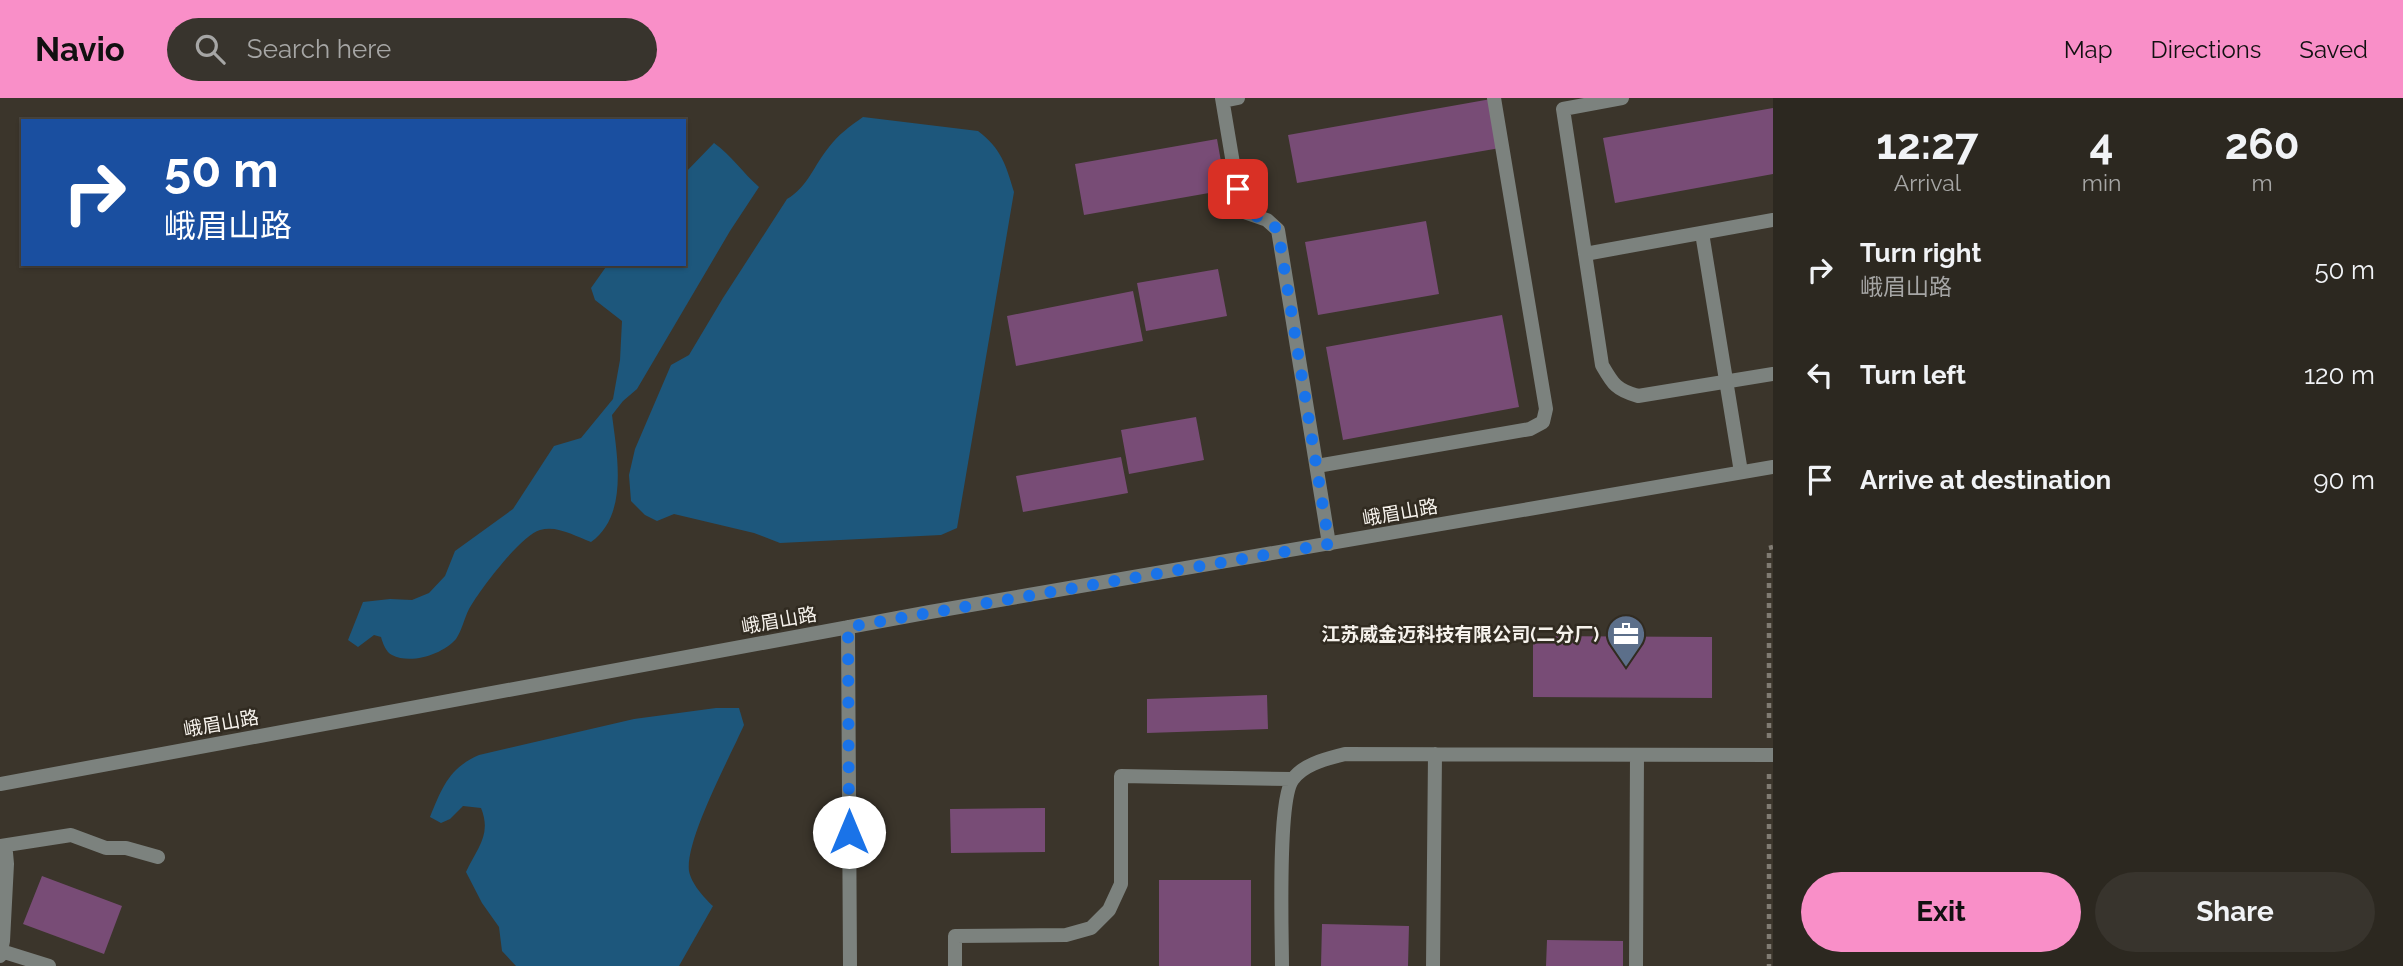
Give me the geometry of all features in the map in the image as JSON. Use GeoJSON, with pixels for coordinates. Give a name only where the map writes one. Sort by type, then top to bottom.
{"type":"FeatureCollection","features":[{"type":"Feature","properties":{"kind":"street"},"geometry":{"type":"LineString","coordinates":[[1238,98],[1223,99],[1241,211],[1267,220],[1278,230],[1329,544]]}},
{"type":"Feature","properties":{"kind":"street"},"geometry":{"type":"LineString","coordinates":[[1317,466],[1530,429],[1542,422],[1546,409],[1494,98]]}},
{"type":"Feature","properties":{"kind":"street"},"geometry":{"type":"LineString","coordinates":[[1622,98],[1563,109],[1602,365],[1612,383],[1621,392],[1638,396],[1773,373]]}},
{"type":"Feature","properties":{"kind":"street"},"geometry":{"type":"LineString","coordinates":[[1585,254],[1773,220]]}},
{"type":"Feature","properties":{"kind":"street"},"geometry":{"type":"LineString","coordinates":[[1702,233],[1741,472]]}},
{"type":"Feature","properties":{"kind":"street","name":"峨眉山路"},"geometry":{"type":"LineString","coordinates":[[0,784],[848,627],[1773,467]]}},
{"type":"Feature","properties":{"kind":"street"},"geometry":{"type":"LineString","coordinates":[[848,627],[849,966]]}},
{"type":"Feature","properties":{"kind":"street"},"geometry":{"type":"LineString","coordinates":[[1282,966],[1283,812],[1292,779],[1311,764],[1345,754],[1773,755]]}},
{"type":"Feature","properties":{"kind":"street"},"geometry":{"type":"LineString","coordinates":[[1433,966],[1435,754]]}},
{"type":"Feature","properties":{"kind":"street"},"geometry":{"type":"LineString","coordinates":[[1636,966],[1637,755]]}},
{"type":"Feature","properties":{"kind":"street"},"geometry":{"type":"LineString","coordinates":[[955,966],[955,936],[1066,935],[1091,928],[1109,910],[1121,884],[1121,776],[1292,779]]}},
{"type":"Feature","properties":{"kind":"street"},"geometry":{"type":"LineString","coordinates":[[0,848],[71,835],[106,848],[126,848],[158,857]]}},
{"type":"Feature","properties":{"kind":"street"},"geometry":{"type":"LineString","coordinates":[[0,848],[6,853],[7,864],[1,954],[48,966]]}},
{"type":"Feature","properties":{"kind":"water"},"geometry":{"type":"Polygon","coordinates":[[[863,117],[978,131],[1002,158],[1014,192],[957,528],[941,535],[780,543],[754,533],[674,514],[657,521],[645,515],[631,501],[629,475],[635,449],[671,365],[689,355],[787,199],[806,182],[836,139],[863,117]]]}},
{"type":"Feature","properties":{"kind":"water"},"geometry":{"type":"Polygon","coordinates":[[[714,143],[759,187],[637,389],[612,415],[618,483],[611,516],[603,530],[591,542],[553,529],[532,534],[511,553],[482,590],[469,609],[456,639],[435,653],[417,658],[400,658],[388,652],[381,637],[374,635],[358,647],[348,640],[363,602],[412,600],[429,593],[445,576],[455,551],[513,509],[554,446],[581,438],[613,399],[620,360],[622,321],[595,300],[591,288],[607,266],[686,266],[686,172],[714,143]]]}},
{"type":"Feature","properties":{"kind":"water"},"geometry":{"type":"Polygon","coordinates":[[[716,708],[739,708],[744,725],[694,840],[690,876],[698,890],[713,906],[679,966],[516,966],[502,951],[499,927],[482,903],[466,872],[484,834],[481,808],[463,806],[450,819],[441,823],[430,817],[438,797],[453,773],[479,755],[634,719],[716,708]]]}},
{"type":"Feature","properties":{"kind":"building"},"geometry":{"type":"Polygon","coordinates":[[[1491,99],[1500,148],[1297,183],[1288,135],[1491,99]]]}},
{"type":"Feature","properties":{"kind":"building"},"geometry":{"type":"Polygon","coordinates":[[[1773,108],[1773,174],[1615,203],[1603,138],[1773,108]]]}},
{"type":"Feature","properties":{"kind":"building"},"geometry":{"type":"Polygon","coordinates":[[[1217,139],[1226,190],[1084,215],[1075,164],[1217,139]]]}},
{"type":"Feature","properties":{"kind":"building"},"geometry":{"type":"Polygon","coordinates":[[[1426,221],[1439,294],[1318,315],[1305,242],[1426,221]]]}},
{"type":"Feature","properties":{"kind":"building"},"geometry":{"type":"Polygon","coordinates":[[[1218,269],[1227,316],[1146,331],[1137,283],[1218,269]]]}},
{"type":"Feature","properties":{"kind":"building"},"geometry":{"type":"Polygon","coordinates":[[[1133,291],[1143,341],[1016,366],[1007,316],[1133,291]]]}},
{"type":"Feature","properties":{"kind":"building"},"geometry":{"type":"Polygon","coordinates":[[[1502,315],[1519,407],[1343,440],[1326,347],[1502,315]]]}},
{"type":"Feature","properties":{"kind":"building"},"geometry":{"type":"Polygon","coordinates":[[[1196,417],[1204,460],[1129,474],[1121,430],[1196,417]]]}},
{"type":"Feature","properties":{"kind":"building"},"geometry":{"type":"Polygon","coordinates":[[[1121,457],[1128,493],[1023,512],[1016,476],[1121,457]]]}},
{"type":"Feature","properties":{"kind":"building"},"geometry":{"type":"Polygon","coordinates":[[[1533,636],[1712,637],[1712,698],[1533,697],[1533,636]]]}},
{"type":"Feature","properties":{"kind":"building"},"geometry":{"type":"Polygon","coordinates":[[[1267,695],[1268,729],[1147,733],[1147,699],[1267,695]]]}},
{"type":"Feature","properties":{"kind":"building"},"geometry":{"type":"Polygon","coordinates":[[[1045,808],[1045,852],[951,853],[950,809],[1045,808]]]}},
{"type":"Feature","properties":{"kind":"building"},"geometry":{"type":"Polygon","coordinates":[[[42,876],[122,906],[104,954],[23,924],[42,876]]]}},
{"type":"Feature","properties":{"kind":"building"},"geometry":{"type":"Polygon","coordinates":[[[1159,880],[1251,880],[1251,966],[1159,966],[1159,880]]]}},
{"type":"Feature","properties":{"kind":"building"},"geometry":{"type":"Polygon","coordinates":[[[1322,924],[1409,926],[1408,966],[1321,966],[1322,924]]]}},
{"type":"Feature","properties":{"kind":"building"},"geometry":{"type":"Polygon","coordinates":[[[1547,940],[1623,941],[1623,966],[1546,966],[1547,940]]]}},
{"type":"Feature","properties":{"kind":"place","name":"江苏威金迈科技有限公司(二分厂)"},"geometry":{"type":"Point","coordinates":[1626,668]}},
{"type":"Feature","properties":{"kind":"route"},"geometry":{"type":"LineString","coordinates":[[849,832],[848,627],[1329,544],[1278,230],[1267,220],[1241,211],[1238,189]]}}]}
